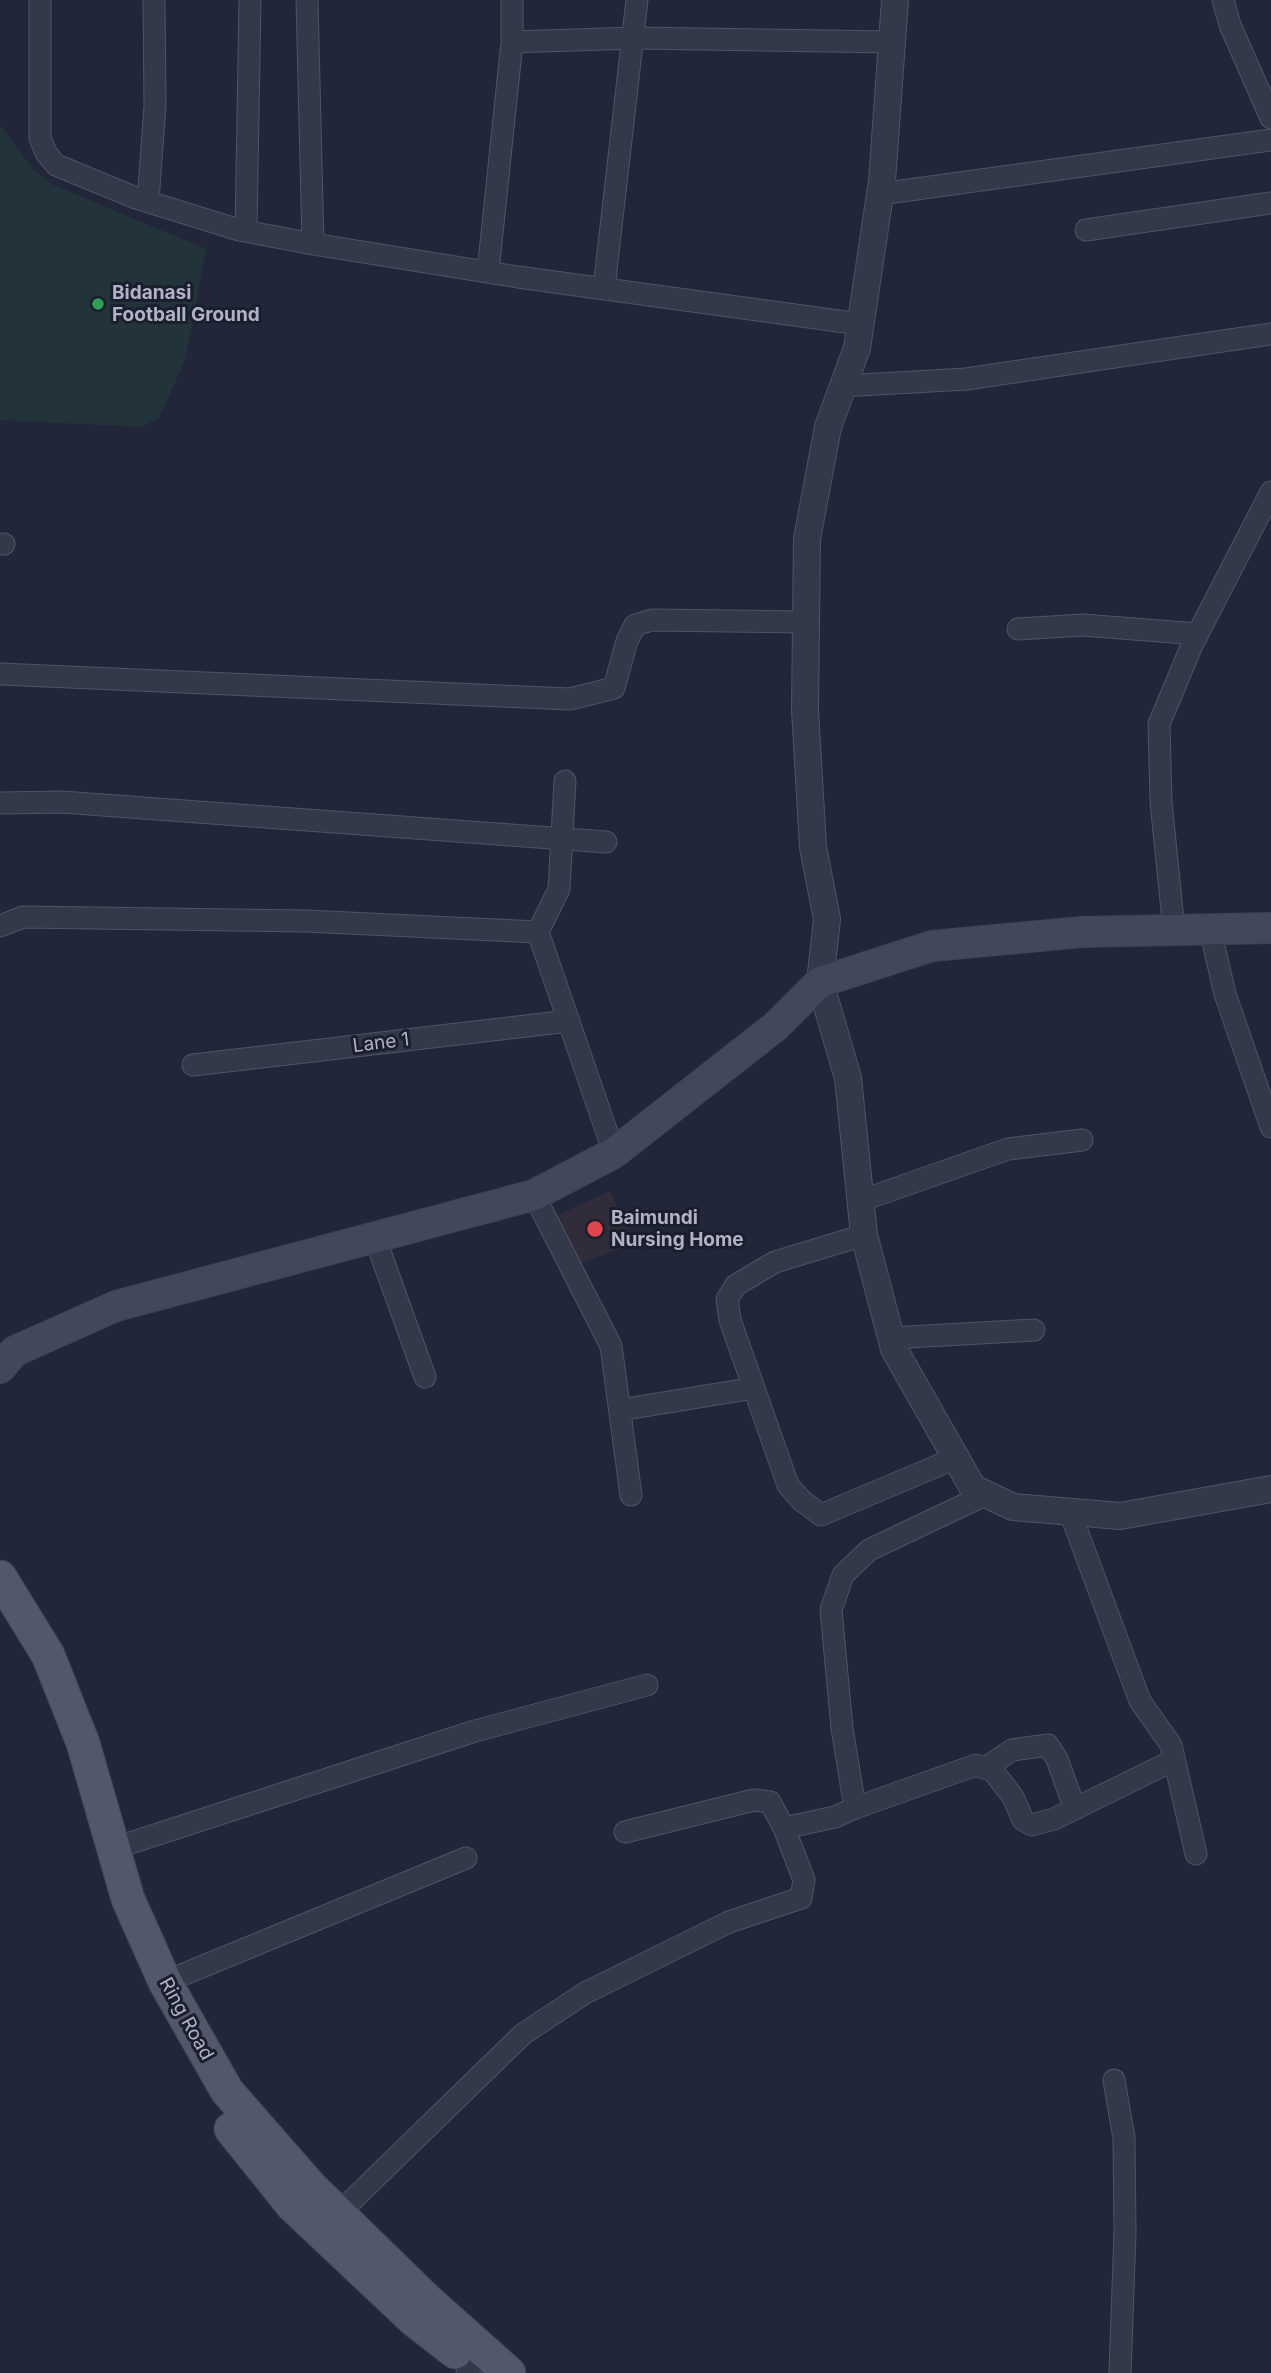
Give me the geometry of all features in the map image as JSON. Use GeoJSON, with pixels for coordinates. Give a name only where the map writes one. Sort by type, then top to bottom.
{"type":"FeatureCollection","features":[{"type":"Feature","properties":{"kind":"main road"},"geometry":{"type":"LineString","coordinates":[[0,1368],[15,1351],[116,1306],[534,1195],[614,1153],[776,1026],[820,982],[932,946],[1082,932],[1271,928]]}},
{"type":"Feature","properties":{"kind":"main road","name":"Ring Road"},"geometry":{"type":"LineString","coordinates":[[0,1577],[48,1655],[83,1743],[128,1899],[164,1982],[227,2091],[311,2187],[426,2300],[509,2373]]}},
{"type":"Feature","properties":{"kind":"main road","name":"Ring Road"},"geometry":{"type":"LineString","coordinates":[[0,1605],[36,1670],[69,1763],[115,1914],[151,1994],[215,2107],[292,2205],[414,2320],[473,2371]]}},
{"type":"Feature","properties":{"kind":"street"},"geometry":{"type":"LineString","coordinates":[[40,0],[40,138],[46,153],[56,165],[148,201],[246,231],[488,272],[860,324]]}},
{"type":"Feature","properties":{"kind":"street"},"geometry":{"type":"LineString","coordinates":[[148,201],[155,106],[154,0]]}},
{"type":"Feature","properties":{"kind":"street"},"geometry":{"type":"LineString","coordinates":[[246,231],[250,0]]}},
{"type":"Feature","properties":{"kind":"street"},"geometry":{"type":"LineString","coordinates":[[307,0],[313,244]]}},
{"type":"Feature","properties":{"kind":"street"},"geometry":{"type":"LineString","coordinates":[[488,272],[512,42],[513,0]]}},
{"type":"Feature","properties":{"kind":"street"},"geometry":{"type":"LineString","coordinates":[[604,288],[638,0]]}},
{"type":"Feature","properties":{"kind":"street"},"geometry":{"type":"LineString","coordinates":[[895,0],[880,194],[857,348],[828,427],[807,539],[805,710],[813,847],[827,919],[820,982],[848,1078],[864,1236],[891,1338],[973,1488],[1013,1507],[1120,1516],[1271,1489]]}},
{"type":"Feature","properties":{"kind":"street"},"geometry":{"type":"LineString","coordinates":[[1223,0],[1230,25],[1271,118]]}},
{"type":"Feature","properties":{"kind":"street"},"geometry":{"type":"LineString","coordinates":[[512,42],[635,38],[892,42]]}},
{"type":"Feature","properties":{"kind":"street"},"geometry":{"type":"LineString","coordinates":[[880,194],[1271,140]]}},
{"type":"Feature","properties":{"kind":"street"},"geometry":{"type":"LineString","coordinates":[[1086,229],[1271,203]]}},
{"type":"Feature","properties":{"kind":"street"},"geometry":{"type":"LineString","coordinates":[[843,386],[966,379],[1271,334]]}},
{"type":"Feature","properties":{"kind":"street"},"geometry":{"type":"LineString","coordinates":[[1174,930],[1161,802],[1159,724],[1198,634],[1271,492]]}},
{"type":"Feature","properties":{"kind":"street"},"geometry":{"type":"LineString","coordinates":[[0,674],[570,699],[614,688],[626,641],[635,625],[652,620],[806,622]]}},
{"type":"Feature","properties":{"kind":"street"},"geometry":{"type":"LineString","coordinates":[[1018,629],[1083,625],[1198,634]]}},
{"type":"Feature","properties":{"kind":"street"},"geometry":{"type":"LineString","coordinates":[[565,781],[559,889],[538,932],[614,1153]]}},
{"type":"Feature","properties":{"kind":"street"},"geometry":{"type":"LineString","coordinates":[[0,803],[62,802],[606,842]]}},
{"type":"Feature","properties":{"kind":"street"},"geometry":{"type":"LineString","coordinates":[[0,926],[23,917],[306,921],[538,932]]}},
{"type":"Feature","properties":{"kind":"street"},"geometry":{"type":"LineString","coordinates":[[1210,929],[1225,994],[1271,1127]]}},
{"type":"Feature","properties":{"kind":"street","name":"Lane 1"},"geometry":{"type":"LineString","coordinates":[[194,1065],[569,1021]]}},
{"type":"Feature","properties":{"kind":"street"},"geometry":{"type":"LineString","coordinates":[[860,1201],[1008,1149],[1082,1140]]}},
{"type":"Feature","properties":{"kind":"street"},"geometry":{"type":"LineString","coordinates":[[534,1195],[611,1346],[631,1495]]}},
{"type":"Feature","properties":{"kind":"street"},"geometry":{"type":"LineString","coordinates":[[864,1236],[775,1262],[736,1285],[727,1299],[730,1320],[789,1485],[801,1500],[821,1514],[956,1458]]}},
{"type":"Feature","properties":{"kind":"street"},"geometry":{"type":"LineString","coordinates":[[375,1238],[425,1377]]}},
{"type":"Feature","properties":{"kind":"street"},"geometry":{"type":"LineString","coordinates":[[891,1338],[1034,1331]]}},
{"type":"Feature","properties":{"kind":"street"},"geometry":{"type":"LineString","coordinates":[[620,1410],[754,1388]]}},
{"type":"Feature","properties":{"kind":"street"},"geometry":{"type":"LineString","coordinates":[[855,1808],[842,1728],[831,1610],[843,1575],[869,1550],[987,1494]]}},
{"type":"Feature","properties":{"kind":"street"},"geometry":{"type":"LineString","coordinates":[[1070,1512],[1140,1701],[1171,1745],[1196,1854]]}},
{"type":"Feature","properties":{"kind":"street"},"geometry":{"type":"LineString","coordinates":[[112,1849],[475,1731],[647,1685]]}},
{"type":"Feature","properties":{"kind":"street"},"geometry":{"type":"LineString","coordinates":[[985,1768],[1012,1749],[1048,1745],[1057,1759],[1075,1809]]}},
{"type":"Feature","properties":{"kind":"street"},"geometry":{"type":"LineString","coordinates":[[784,1828],[835,1817],[976,1765],[993,1771],[1013,1797],[1023,1820],[1032,1825],[1055,1819],[1174,1760]]}},
{"type":"Feature","properties":{"kind":"street"},"geometry":{"type":"LineString","coordinates":[[339,2213],[523,2034],[585,1993],[729,1922],[802,1898],[804,1880],[784,1828],[769,1802],[754,1800],[625,1832]]}},
{"type":"Feature","properties":{"kind":"street"},"geometry":{"type":"LineString","coordinates":[[164,1982],[466,1858]]}},
{"type":"Feature","properties":{"kind":"street"},"geometry":{"type":"LineString","coordinates":[[1114,2080],[1124,2138],[1125,2233],[1120,2373]]}},
{"type":"Feature","properties":{"kind":"shaded area","name":"Bidanasi Football Ground"},"geometry":{"type":"Polygon","coordinates":[[[0,125],[34,170],[51,184],[206,249],[185,360],[159,418],[141,427],[0,420],[0,125]]]}},
{"type":"Feature","properties":{"kind":"shaded area","name":"Baimundi Nursing Home"},"geometry":{"type":"Polygon","coordinates":[[[610,1191],[633,1243],[580,1264],[556,1216],[610,1191]]]}},
{"type":"Feature","properties":{"kind":"place","name":"Bidanasi Football Ground"},"geometry":{"type":"Point","coordinates":[98,304]}},
{"type":"Feature","properties":{"kind":"place","name":"Baimundi Nursing Home"},"geometry":{"type":"Point","coordinates":[595,1229]}}]}
